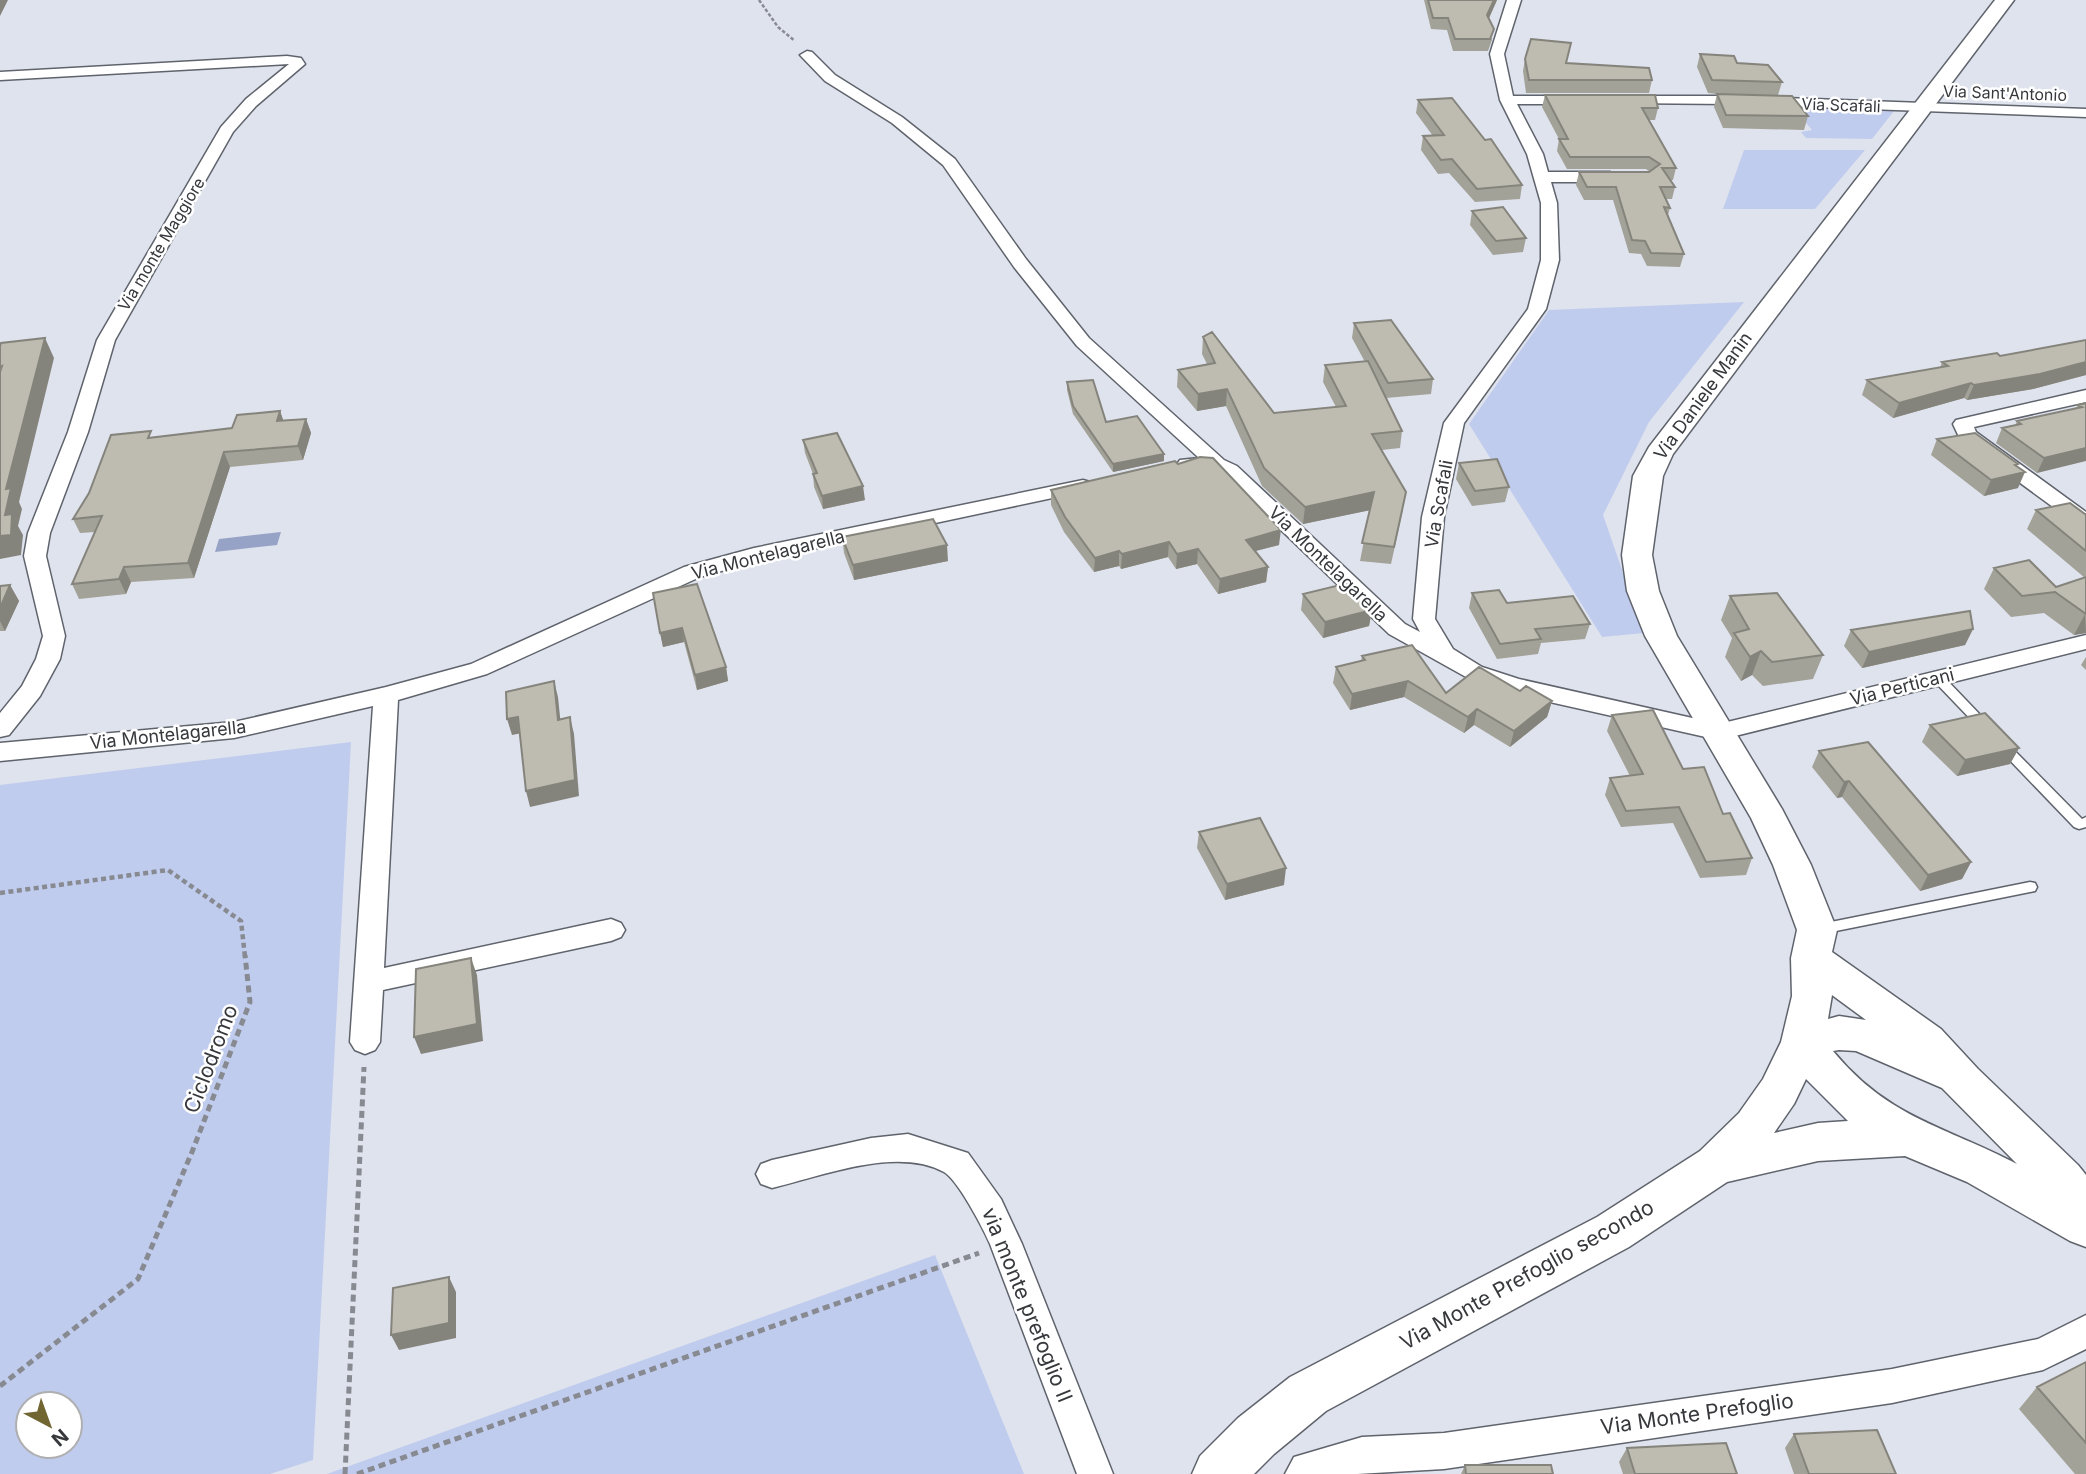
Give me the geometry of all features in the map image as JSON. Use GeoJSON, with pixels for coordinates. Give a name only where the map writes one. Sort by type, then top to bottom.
{"type":"FeatureCollection","features":[{"type":"Feature","properties":{"kind":"main road","name":"Via Daniele Manin"},"geometry":{"type":"LineString","coordinates":[[1802,1042],[1812,996],[1814,944],[1792,865],[1769,818],[1661,636],[1643,591],[1637,555],[1648,477],[1659,453],[1852,196],[2005,0]]}},
{"type":"Feature","properties":{"kind":"main road"},"geometry":{"type":"LineString","coordinates":[[1814,944],[1926,1041],[1963,1082],[2063,1179],[2086,1208]]}},
{"type":"Feature","properties":{"kind":"main road"},"geometry":{"type":"LineString","coordinates":[[1963,1082],[1861,1035],[1839,1033],[1802,1042],[1821,1070],[1845,1094],[1907,1137],[2011,1182],[2086,1227]]}},
{"type":"Feature","properties":{"kind":"main road","name":"Via Monte Prefoglio secondo"},"geometry":{"type":"LineString","coordinates":[[1218,1474],[1256,1436],[1308,1394],[1613,1232],[1716,1165],[1754,1126],[1779,1091],[1802,1042]]}},
{"type":"Feature","properties":{"kind":"main road"},"geometry":{"type":"LineString","coordinates":[[1716,1165],[1818,1142],[1907,1137]]}},
{"type":"Feature","properties":{"kind":"street","name":"Via Scafali"},"geometry":{"type":"LineString","coordinates":[[1514,0],[1497,54],[1507,100],[1535,154],[1549,203],[1550,260],[1536,309],[1454,423],[1433,517],[1424,619],[1444,654],[1474,672],[1514,686],[1719,732]]}},
{"type":"Feature","properties":{"kind":"street","name":"Via Montelagarella"},"geometry":{"type":"LineString","coordinates":[[807,55],[830,78],[897,120],[949,162],[1020,262],[1083,342],[1217,464],[1230,470],[1397,629],[1420,644],[1444,654]]}},
{"type":"Feature","properties":{"kind":"street","name":"Via monte Maggiore"},"geometry":{"type":"LineString","coordinates":[[0,76],[287,60],[296,61],[298,64],[266,87],[241,110],[226,130],[106,340],[78,432],[39,533],[35,556],[54,636],[48,659],[32,690],[0,729]]}},
{"type":"Feature","properties":{"kind":"street"},"geometry":{"type":"LineString","coordinates":[[1507,100],[1586,100]]}},
{"type":"Feature","properties":{"kind":"street","name":"Via Scafali"},"geometry":{"type":"LineString","coordinates":[[1613,100],[1731,100],[1923,108]]}},
{"type":"Feature","properties":{"kind":"street","name":"Via Sant'Antonio"},"geometry":{"type":"LineString","coordinates":[[1923,108],[2086,113]]}},
{"type":"Feature","properties":{"kind":"street"},"geometry":{"type":"LineString","coordinates":[[1542,177],[1633,177]]}},
{"type":"Feature","properties":{"kind":"street"},"geometry":{"type":"LineString","coordinates":[[2086,396],[1963,425],[1967,435],[2086,522]]}},
{"type":"Feature","properties":{"kind":"street"},"geometry":{"type":"LineString","coordinates":[[1166,469],[1191,463],[1217,464]]}},
{"type":"Feature","properties":{"kind":"street","name":"Via Montelagarella"},"geometry":{"type":"LineString","coordinates":[[0,752],[234,730],[386,695],[479,669],[692,572],[754,555],[1103,482]]}},
{"type":"Feature","properties":{"kind":"street","name":"Via Perticani"},"geometry":{"type":"LineString","coordinates":[[1719,732],[2086,642]]}},
{"type":"Feature","properties":{"kind":"street"},"geometry":{"type":"LineString","coordinates":[[365,1042],[386,695]]}},
{"type":"Feature","properties":{"kind":"street"},"geometry":{"type":"LineString","coordinates":[[369,982],[611,930]]}},
{"type":"Feature","properties":{"kind":"street","name":"via monte prefoglio II"},"geometry":{"type":"LineString","coordinates":[[772,1174],[871,1151],[908,1147],[957,1163],[990,1209],[1006,1244],[1095,1474]]}},
{"type":"Feature","properties":{"kind":"street","name":"Via Monte Prefoglio"},"geometry":{"type":"LineString","coordinates":[[1303,1474],[1307,1470],[1362,1455],[1444,1451],[1892,1386],[2043,1354],[2086,1331]]}},
{"type":"Feature","properties":{"kind":"lane"},"geometry":{"type":"LineString","coordinates":[[1938,678],[2079,824],[2086,822]]}},
{"type":"Feature","properties":{"kind":"lane"},"geometry":{"type":"LineString","coordinates":[[1814,944],[2030,887]]}},
{"type":"Feature","properties":{"kind":"path"},"geometry":{"type":"LineString","coordinates":[[759,0],[778,27],[807,55]]}},
{"type":"Feature","properties":{"kind":"path","name":"Ciclodromo"},"geometry":{"type":"LineString","coordinates":[[0,893],[168,870],[241,921],[250,1002],[192,1152],[138,1279],[0,1386]]}},
{"type":"Feature","properties":{"kind":"path"},"geometry":{"type":"LineString","coordinates":[[345,1474],[365,1042]]}},
{"type":"Feature","properties":{"kind":"path"},"geometry":{"type":"LineString","coordinates":[[357,1474],[1006,1244]]}},
{"type":"Feature","properties":{"kind":"shaded area"},"geometry":{"type":"Polygon","coordinates":[[[1793,107],[1894,111],[1872,139],[1806,138],[1801,132],[1812,130],[1793,107]]]}},
{"type":"Feature","properties":{"kind":"shaded area"},"geometry":{"type":"Polygon","coordinates":[[[1744,150],[1865,150],[1815,209],[1723,209],[1744,150]]]}},
{"type":"Feature","properties":{"kind":"shaded area"},"geometry":{"type":"Polygon","coordinates":[[[1744,302],[1649,422],[1603,515],[1644,633],[1602,637],[1469,424],[1549,310],[1744,302]]]}},
{"type":"Feature","properties":{"kind":"shaded area"},"geometry":{"type":"Polygon","coordinates":[[[281,532],[277,545],[215,552],[219,539],[281,532]]]}},
{"type":"Feature","properties":{"kind":"shaded area"},"geometry":{"type":"Polygon","coordinates":[[[351,742],[313,1460],[270,1474],[0,1474],[0,785],[351,742]]]}},
{"type":"Feature","properties":{"kind":"shaded area"},"geometry":{"type":"Polygon","coordinates":[[[935,1255],[1024,1474],[327,1474],[935,1255]]]}},
{"type":"Feature","properties":{"kind":"building"},"geometry":{"type":"Polygon","coordinates":[[[1428,0],[1494,0],[1487,15],[1494,29],[1490,39],[1455,39],[1448,18],[1433,18],[1428,0]]]}},
{"type":"Feature","properties":{"kind":"building"},"geometry":{"type":"Polygon","coordinates":[[[1531,39],[1571,43],[1566,63],[1649,68],[1652,80],[1529,80],[1525,59],[1531,39]]]}},
{"type":"Feature","properties":{"kind":"building"},"geometry":{"type":"Polygon","coordinates":[[[1700,54],[1734,56],[1737,63],[1768,65],[1782,82],[1712,80],[1700,54]]]}},
{"type":"Feature","properties":{"kind":"building"},"geometry":{"type":"Polygon","coordinates":[[[1717,94],[1792,96],[1808,116],[1726,115],[1717,94]]]}},
{"type":"Feature","properties":{"kind":"building"},"geometry":{"type":"Polygon","coordinates":[[[1545,95],[1655,95],[1658,108],[1642,108],[1676,168],[1662,168],[1675,187],[1660,187],[1670,208],[1664,207],[1684,254],[1651,253],[1645,241],[1632,240],[1616,187],[1587,187],[1579,172],[1649,172],[1660,164],[1649,157],[1570,157],[1559,139],[1568,139],[1545,95]]]}},
{"type":"Feature","properties":{"kind":"building"},"geometry":{"type":"Polygon","coordinates":[[[1452,98],[1485,140],[1491,139],[1522,185],[1477,189],[1452,159],[1441,160],[1423,136],[1444,135],[1418,100],[1452,98]]]}},
{"type":"Feature","properties":{"kind":"building"},"geometry":{"type":"Polygon","coordinates":[[[1503,207],[1526,238],[1496,241],[1472,211],[1503,207]]]}},
{"type":"Feature","properties":{"kind":"building"},"geometry":{"type":"Polygon","coordinates":[[[1391,320],[1433,379],[1388,383],[1354,323],[1391,320]]]}},
{"type":"Feature","properties":{"kind":"building"},"geometry":{"type":"Polygon","coordinates":[[[1212,332],[1274,413],[1346,406],[1325,365],[1368,361],[1402,431],[1372,434],[1406,492],[1394,547],[1362,543],[1374,492],[1305,507],[1264,468],[1227,389],[1198,394],[1178,370],[1215,363],[1203,337],[1212,332]]]}},
{"type":"Feature","properties":{"kind":"building"},"geometry":{"type":"Polygon","coordinates":[[[45,338],[6,489],[11,488],[5,515],[12,514],[11,535],[0,536],[0,346],[1,343],[45,338]]]}},
{"type":"Feature","properties":{"kind":"building"},"geometry":{"type":"Polygon","coordinates":[[[2086,340],[2086,362],[2040,374],[1974,385],[1971,383],[1899,403],[1867,380],[1948,366],[1942,362],[1997,353],[2000,356],[2086,340]]]}},
{"type":"Feature","properties":{"kind":"building"},"geometry":{"type":"Polygon","coordinates":[[[1093,380],[1106,422],[1137,416],[1164,454],[1113,464],[1073,406],[1067,382],[1093,380]]]}},
{"type":"Feature","properties":{"kind":"building"},"geometry":{"type":"Polygon","coordinates":[[[2086,403],[2086,448],[2044,458],[2002,428],[2021,424],[2017,421],[2082,407],[2078,405],[2086,403]]]}},
{"type":"Feature","properties":{"kind":"building"},"geometry":{"type":"Polygon","coordinates":[[[280,411],[277,421],[306,419],[298,446],[224,452],[188,563],[124,567],[119,579],[72,584],[102,516],[73,519],[89,493],[111,435],[151,431],[148,438],[232,428],[237,415],[280,411]]]}},
{"type":"Feature","properties":{"kind":"building"},"geometry":{"type":"Polygon","coordinates":[[[837,433],[863,486],[822,496],[813,474],[817,473],[803,440],[837,433]]]}},
{"type":"Feature","properties":{"kind":"building"},"geometry":{"type":"Polygon","coordinates":[[[1975,433],[2025,472],[1991,480],[1937,439],[1975,433]]]}},
{"type":"Feature","properties":{"kind":"building"},"geometry":{"type":"Polygon","coordinates":[[[1200,457],[1213,458],[1281,530],[1246,540],[1268,567],[1220,579],[1198,549],[1177,554],[1169,542],[1095,558],[1065,517],[1051,490],[1175,461],[1178,464],[1200,457]]]}},
{"type":"Feature","properties":{"kind":"building"},"geometry":{"type":"Polygon","coordinates":[[[1497,459],[1509,487],[1475,491],[1459,463],[1497,459]]]}},
{"type":"Feature","properties":{"kind":"building"},"geometry":{"type":"Polygon","coordinates":[[[2070,503],[2086,514],[2086,551],[2036,510],[2070,503]]]}},
{"type":"Feature","properties":{"kind":"building"},"geometry":{"type":"Polygon","coordinates":[[[933,519],[947,545],[853,565],[842,537],[933,519]]]}},
{"type":"Feature","properties":{"kind":"building"},"geometry":{"type":"Polygon","coordinates":[[[2029,560],[2056,587],[2086,577],[2086,614],[2055,592],[2022,596],[1994,568],[2029,560]]]}},
{"type":"Feature","properties":{"kind":"building"},"geometry":{"type":"Polygon","coordinates":[[[1348,583],[1372,610],[1325,622],[1303,594],[1348,583]]]}},
{"type":"Feature","properties":{"kind":"building"},"geometry":{"type":"Polygon","coordinates":[[[697,584],[726,667],[695,675],[682,628],[660,633],[653,593],[697,584]]]}},
{"type":"Feature","properties":{"kind":"building"},"geometry":{"type":"Polygon","coordinates":[[[10,585],[0,608],[0,586],[10,585]]]}},
{"type":"Feature","properties":{"kind":"building"},"geometry":{"type":"Polygon","coordinates":[[[1499,590],[1507,603],[1573,596],[1590,624],[1535,629],[1541,639],[1500,644],[1472,593],[1499,590]]]}},
{"type":"Feature","properties":{"kind":"building"},"geometry":{"type":"Polygon","coordinates":[[[1777,593],[1823,655],[1772,662],[1761,651],[1750,657],[1734,633],[1749,629],[1730,596],[1777,593]]]}},
{"type":"Feature","properties":{"kind":"building"},"geometry":{"type":"Polygon","coordinates":[[[1970,611],[1973,629],[1869,652],[1851,630],[1970,611]]]}},
{"type":"Feature","properties":{"kind":"building"},"geometry":{"type":"Polygon","coordinates":[[[1412,645],[1446,693],[1479,667],[1520,691],[1526,686],[1552,701],[1514,731],[1477,709],[1468,717],[1408,681],[1352,694],[1336,667],[1365,660],[1362,656],[1412,645]]]}},
{"type":"Feature","properties":{"kind":"building"},"geometry":{"type":"Polygon","coordinates":[[[554,681],[558,720],[570,717],[575,780],[526,791],[518,717],[507,719],[506,692],[554,681]]]}},
{"type":"Feature","properties":{"kind":"building"},"geometry":{"type":"Polygon","coordinates":[[[1653,710],[1683,769],[1704,767],[1723,814],[1730,813],[1752,858],[1706,862],[1679,807],[1626,811],[1610,778],[1643,774],[1612,715],[1653,710]]]}},
{"type":"Feature","properties":{"kind":"building"},"geometry":{"type":"Polygon","coordinates":[[[1985,713],[2019,748],[1965,760],[1930,725],[1985,713]]]}},
{"type":"Feature","properties":{"kind":"building"},"geometry":{"type":"Polygon","coordinates":[[[1868,742],[1971,862],[1928,875],[1849,781],[1844,782],[1819,751],[1868,742]]]}},
{"type":"Feature","properties":{"kind":"building"},"geometry":{"type":"Polygon","coordinates":[[[1260,818],[1286,868],[1227,884],[1199,832],[1260,818]]]}},
{"type":"Feature","properties":{"kind":"building"},"geometry":{"type":"Polygon","coordinates":[[[471,958],[477,1024],[414,1037],[416,969],[471,958]]]}},
{"type":"Feature","properties":{"kind":"building"},"geometry":{"type":"Polygon","coordinates":[[[449,1277],[449,1323],[391,1335],[393,1288],[449,1277]]]}},
{"type":"Feature","properties":{"kind":"building"},"geometry":{"type":"Polygon","coordinates":[[[2086,1362],[2086,1443],[2037,1387],[2086,1362]]]}},
{"type":"Feature","properties":{"kind":"building"},"geometry":{"type":"Polygon","coordinates":[[[1877,1430],[1896,1474],[1809,1474],[1794,1434],[1877,1430]]]}},
{"type":"Feature","properties":{"kind":"building"},"geometry":{"type":"Polygon","coordinates":[[[1726,1443],[1737,1474],[1635,1474],[1627,1448],[1726,1443]]]}},
{"type":"Feature","properties":{"kind":"building"},"geometry":{"type":"Polygon","coordinates":[[[1465,1465],[1551,1465],[1553,1474],[1466,1474],[1465,1465]]]}}]}
